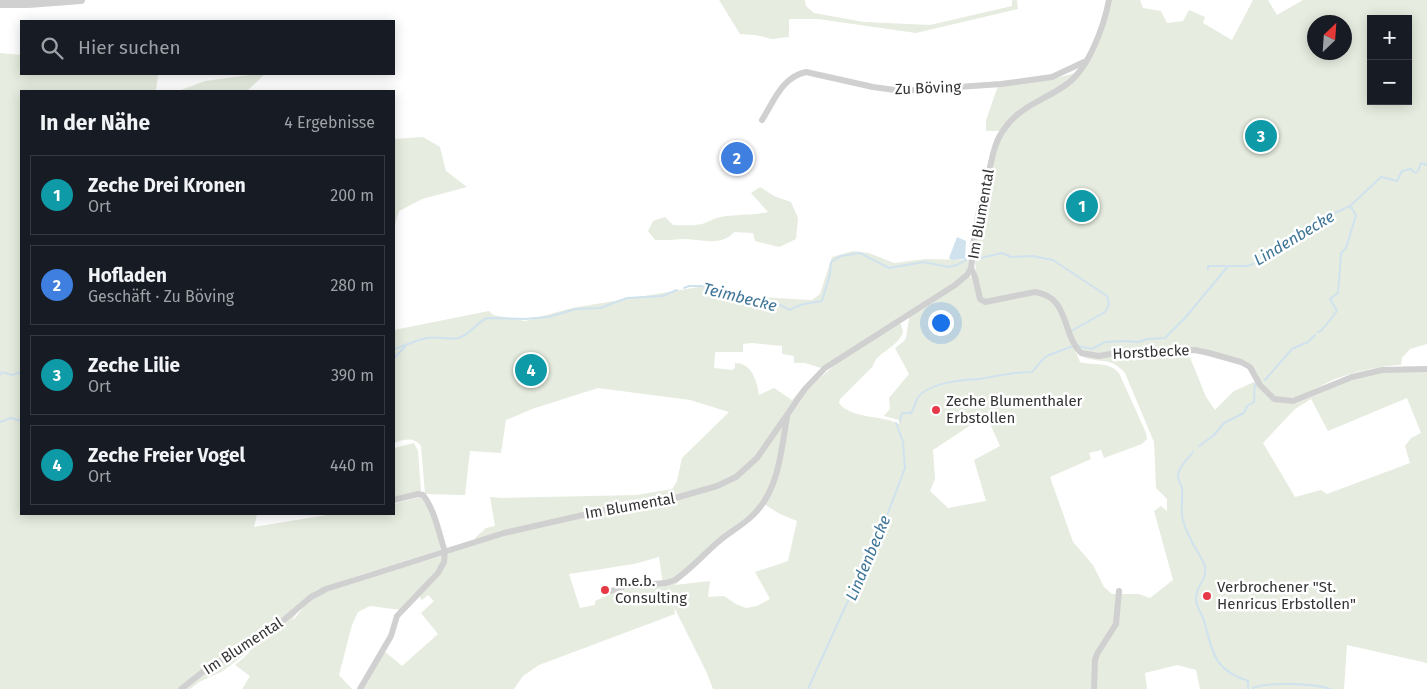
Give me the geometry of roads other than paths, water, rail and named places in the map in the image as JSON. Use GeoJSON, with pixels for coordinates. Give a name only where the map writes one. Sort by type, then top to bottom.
{"type":"FeatureCollection","features":[{"type":"Feature","properties":{"kind":"street"},"geometry":{"type":"LineString","coordinates":[[0,4],[81,0]]}},
{"type":"Feature","properties":{"kind":"street","name":"Im Blumental"},"geometry":{"type":"LineString","coordinates":[[181,689],[209,667],[264,636],[311,597],[326,588],[479,540],[535,525],[618,507],[665,501],[717,486],[736,476],[749,466],[771,440],[805,389],[825,368],[955,285],[967,275],[971,268],[979,211],[994,151],[1004,129],[1020,112],[1068,84],[1077,74],[1091,53],[1109,0]]}},
{"type":"Feature","properties":{"kind":"street","name":"Zu Böving"},"geometry":{"type":"LineString","coordinates":[[762,120],[783,85],[799,74],[806,72],[874,87],[902,91],[1001,84],[1052,77],[1085,62]]}},
{"type":"Feature","properties":{"kind":"street","name":"Horstbecke"},"geometry":{"type":"LineString","coordinates":[[971,268],[980,299],[985,302],[1035,292],[1042,293],[1051,298],[1059,306],[1073,342],[1081,353],[1100,356],[1127,351],[1195,350],[1209,353],[1241,362],[1250,367],[1260,385],[1274,399],[1293,401],[1352,377],[1382,370],[1427,369]]}},
{"type":"Feature","properties":{"kind":"street","name":"Im Blumental"},"geometry":{"type":"LineString","coordinates":[[611,591],[626,586],[666,584],[675,580],[730,531],[752,516],[773,486],[778,471],[788,415]]}},
{"type":"Feature","properties":{"kind":"street"},"geometry":{"type":"LineString","coordinates":[[360,689],[391,636],[397,616],[438,573],[444,562],[445,552],[427,500],[423,495],[418,494],[395,500]]}},
{"type":"Feature","properties":{"kind":"street"},"geometry":{"type":"LineString","coordinates":[[1094,689],[1097,654],[1116,624],[1120,591]]}},
{"type":"Feature","properties":{"kind":"water"},"geometry":{"type":"Polygon","coordinates":[[[957,237],[966,241],[965,259],[952,260],[949,258],[957,237]]]}},
{"type":"Feature","properties":{"kind":"waterway","name":"Lindenbecke"},"geometry":{"type":"LineString","coordinates":[[1078,346],[1092,349],[1105,342],[1138,342],[1148,339],[1165,338],[1185,318],[1228,266],[1247,266],[1253,264],[1318,221],[1350,206],[1381,177],[1397,181],[1402,171],[1411,169],[1415,173],[1418,171],[1421,163],[1427,165]]}},
{"type":"Feature","properties":{"kind":"waterway"},"geometry":{"type":"LineString","coordinates":[[1318,332],[1322,330],[1337,311],[1330,299],[1338,293],[1341,253],[1346,248],[1356,215],[1350,206]]}},
{"type":"Feature","properties":{"kind":"waterway","name":"Teimbecke"},"geometry":{"type":"LineString","coordinates":[[684,288],[704,286],[707,291],[729,292],[747,299],[753,298],[768,305],[780,305],[790,310],[801,305],[822,301],[830,274],[831,262],[841,256],[860,253],[889,268],[924,262],[948,267],[957,265],[965,259]]}},
{"type":"Feature","properties":{"kind":"waterway","name":"Teimbecke"},"geometry":{"type":"LineString","coordinates":[[977,259],[1002,253],[1011,257],[1032,256],[1053,260],[1107,296],[1109,305],[1105,312],[1071,331]]}},
{"type":"Feature","properties":{"kind":"waterway"},"geometry":{"type":"LineString","coordinates":[[1208,269],[1208,266],[1228,266]]}},
{"type":"Feature","properties":{"kind":"waterway","name":"Teimbecke"},"geometry":{"type":"LineString","coordinates":[[395,349],[427,338],[458,338],[487,318],[525,319],[548,317],[576,309],[600,308],[627,298],[662,296],[677,290]]}},
{"type":"Feature","properties":{"kind":"waterway"},"geometry":{"type":"LineString","coordinates":[[1265,380],[1292,349],[1308,342],[1315,335]]}},
{"type":"Feature","properties":{"kind":"waterway","name":"Lindenbecke"},"geometry":{"type":"LineString","coordinates":[[900,421],[902,413],[911,413],[920,395],[929,389],[953,382],[1032,372],[1044,358],[1073,346]]}},
{"type":"Feature","properties":{"kind":"waterway"},"geometry":{"type":"LineString","coordinates":[[395,357],[405,347]]}},
{"type":"Feature","properties":{"kind":"waterway"},"geometry":{"type":"LineString","coordinates":[[0,375],[2,372],[12,375],[20,372]]}},
{"type":"Feature","properties":{"kind":"waterway"},"geometry":{"type":"LineString","coordinates":[[1199,446],[1213,436],[1224,423],[1244,413],[1247,406],[1254,402],[1256,383]]}},
{"type":"Feature","properties":{"kind":"waterway","name":"Teimbecke"},"geometry":{"type":"LineString","coordinates":[[0,422],[11,418],[20,421]]}},
{"type":"Feature","properties":{"kind":"waterway","name":"Lindenbecke"},"geometry":{"type":"LineString","coordinates":[[808,689],[846,605],[873,552],[905,468],[903,442],[896,423]]}},
{"type":"Feature","properties":{"kind":"waterway"},"geometry":{"type":"LineString","coordinates":[[1193,452],[1180,468],[1178,476],[1182,488],[1183,522],[1205,567],[1204,576],[1197,591],[1196,602],[1216,659],[1236,677],[1248,681],[1248,689]]}},
{"type":"Feature","properties":{"kind":"waterway"},"geometry":{"type":"LineString","coordinates":[[1253,688],[1291,684],[1313,685],[1330,689]]}},
{"type":"Feature","properties":{"kind":"place","name":"Zeche Lilie"},"geometry":{"type":"Point","coordinates":[1261,136]}},
{"type":"Feature","properties":{"kind":"place","name":"Hofladen"},"geometry":{"type":"Point","coordinates":[737,158]}},
{"type":"Feature","properties":{"kind":"place","name":"Zeche Drei Kronen"},"geometry":{"type":"Point","coordinates":[1082,206]}},
{"type":"Feature","properties":{"kind":"place","name":"Zeche Freier Vogel"},"geometry":{"type":"Point","coordinates":[531,370]}},
{"type":"Feature","properties":{"kind":"place","name":"Zeche Blumenthaler Erbstollen"},"geometry":{"type":"Point","coordinates":[936,410]}},
{"type":"Feature","properties":{"kind":"place","name":"m.e.b. Consulting"},"geometry":{"type":"Point","coordinates":[605,590]}},
{"type":"Feature","properties":{"kind":"place","name":"Verbrochener \"St. Henricus Erbstollen\""},"geometry":{"type":"Point","coordinates":[1207,596]}}]}
